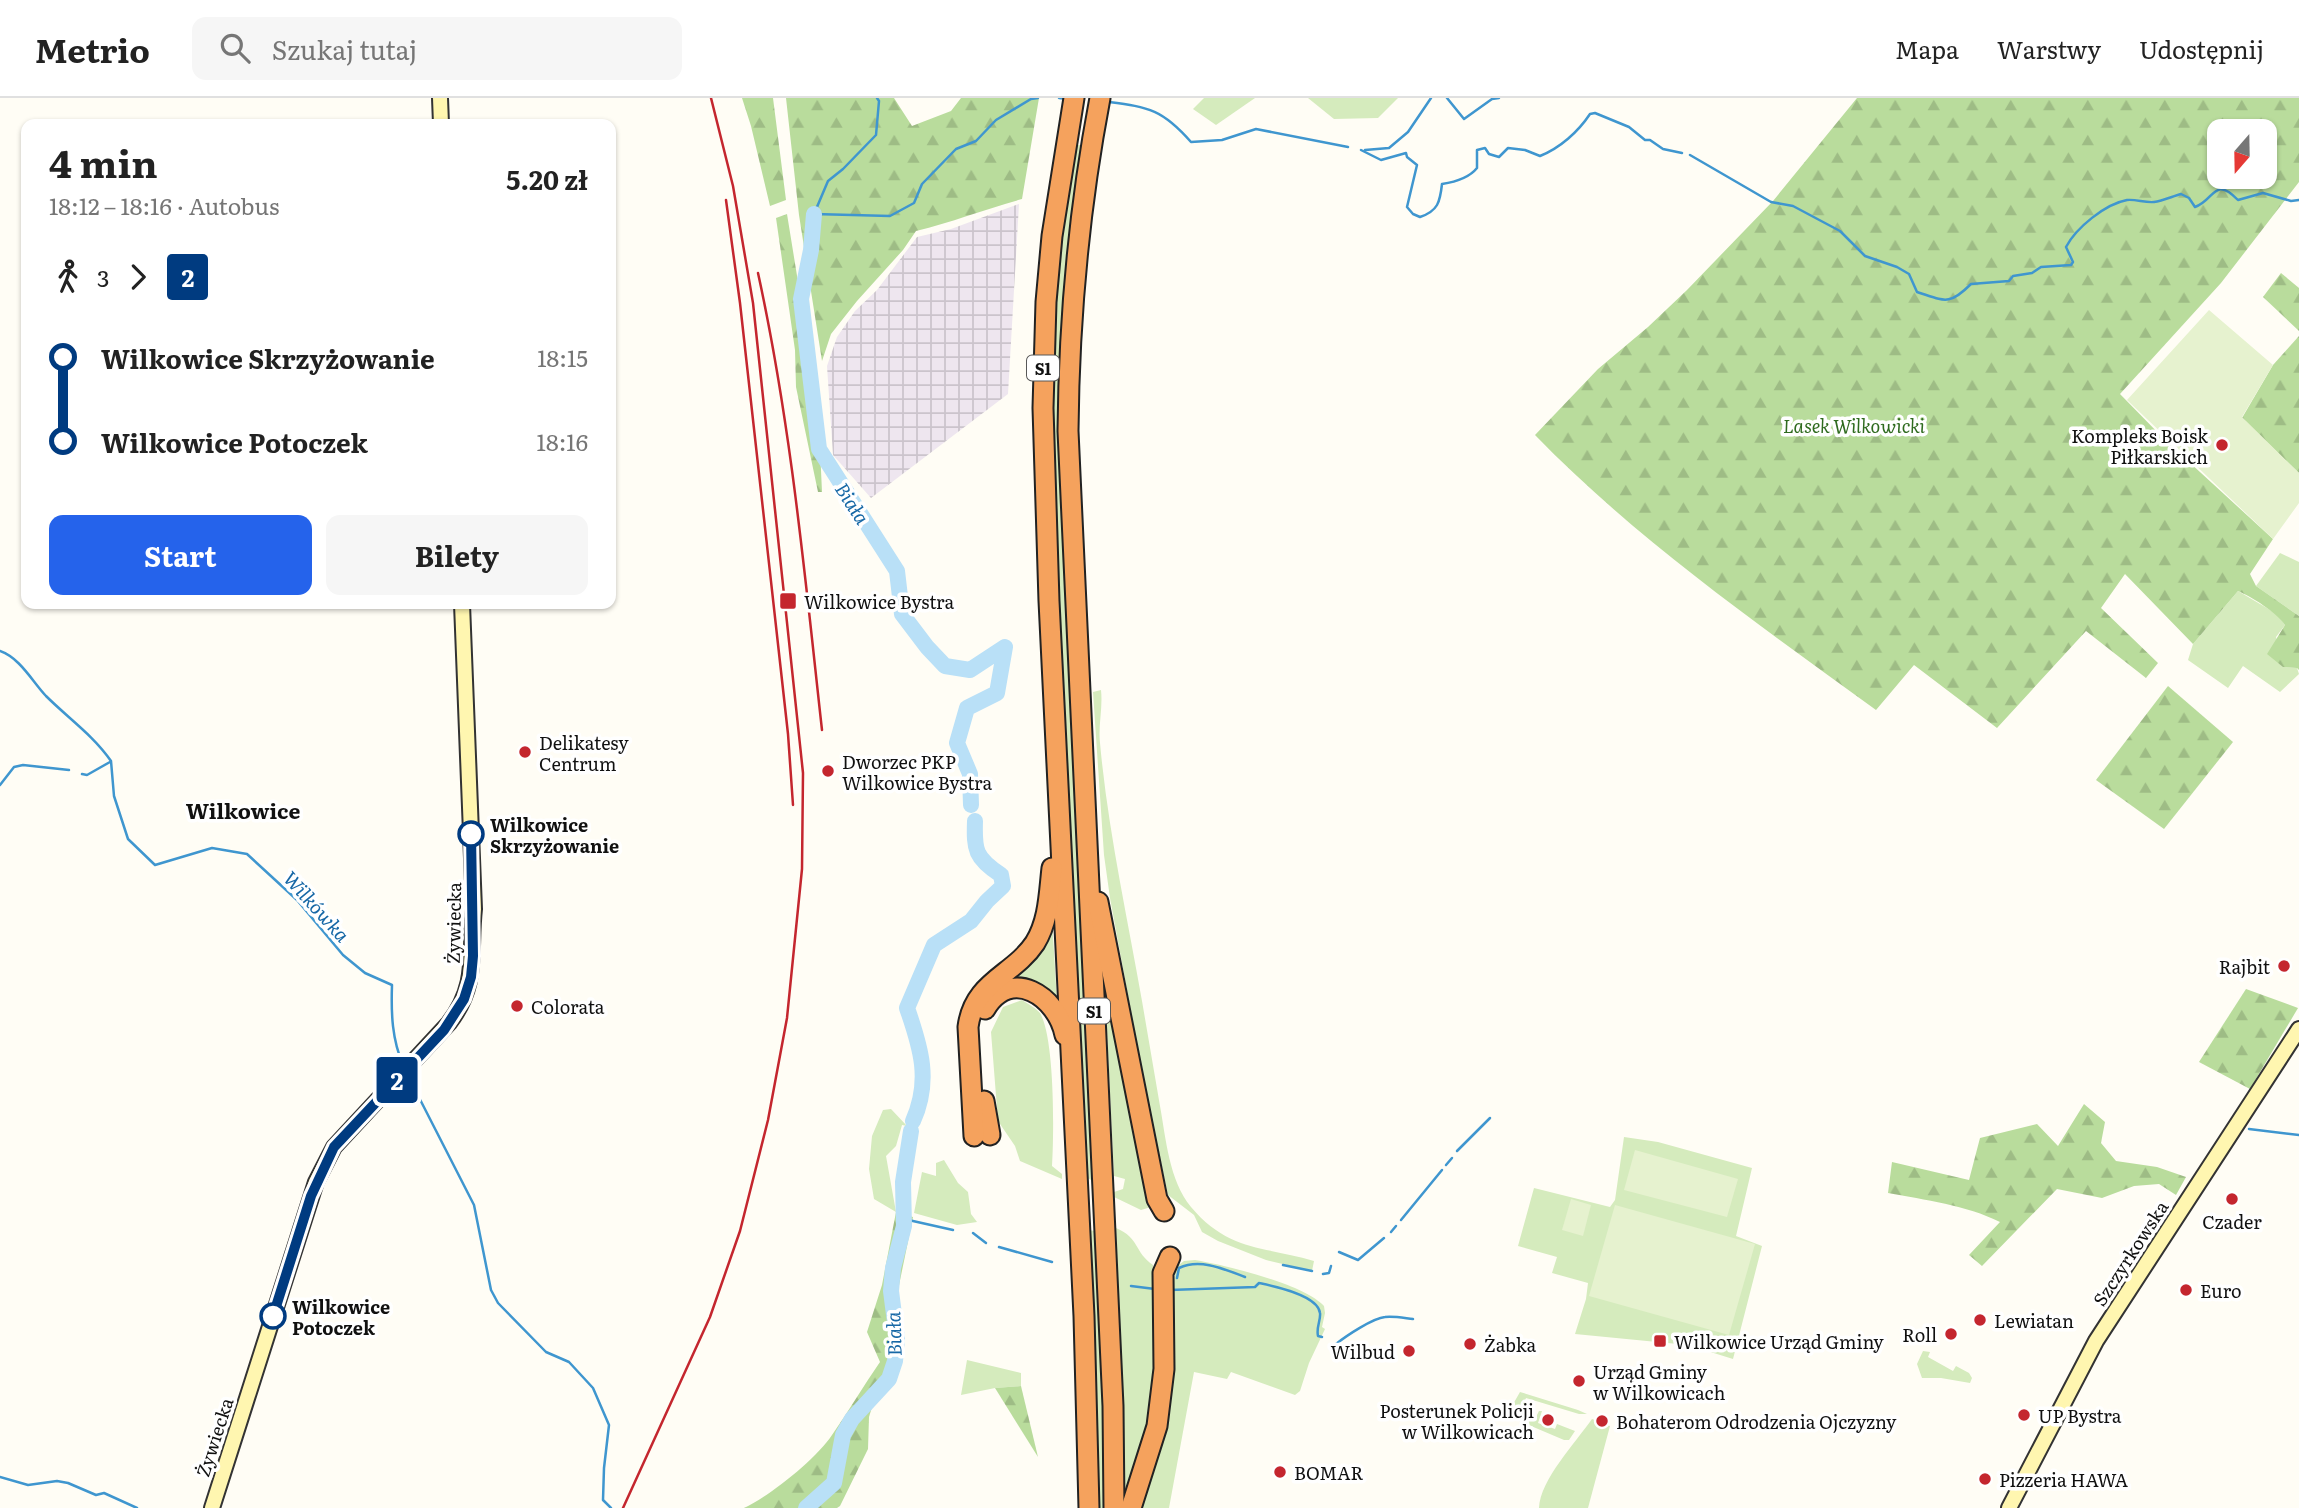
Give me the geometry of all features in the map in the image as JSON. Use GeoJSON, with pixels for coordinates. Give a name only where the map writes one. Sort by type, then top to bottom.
{"type":"FeatureCollection","features":[{"type":"Feature","properties":{"kind":"highway","name":"S1"},"geometry":{"type":"LineString","coordinates":[[1074,98],[1049,267],[1043,479],[1077,1175],[1089,1508]]}},
{"type":"Feature","properties":{"kind":"highway","name":"S1"},"geometry":{"type":"LineString","coordinates":[[1100,98],[1074,270],[1068,386],[1068,476],[1113,1406],[1114,1508]]}},
{"type":"Feature","properties":{"kind":"highway"},"geometry":{"type":"LineString","coordinates":[[1059,804],[1046,918],[1040,934],[1022,958],[983,991],[971,1010],[968,1027],[982,1136],[986,1119],[979,1027],[986,1007],[1000,993],[1009,989],[1027,989],[1048,1002],[1063,1029],[1072,1067]]}},
{"type":"Feature","properties":{"kind":"highway"},"geometry":{"type":"LineString","coordinates":[[1085,837],[1157,1199],[1164,1211]]}},
{"type":"Feature","properties":{"kind":"highway"},"geometry":{"type":"LineString","coordinates":[[1131,1508],[1157,1426],[1164,1369],[1163,1273],[1170,1257]]}},
{"type":"Feature","properties":{"kind":"main road"},"geometry":{"type":"LineString","coordinates":[[440,98],[441,119]]}},
{"type":"Feature","properties":{"kind":"main road","name":"Żywiecka"},"geometry":{"type":"LineString","coordinates":[[212,1508],[316,1182],[334,1147],[449,1024],[461,1006],[470,984],[474,898],[462,609]]}},
{"type":"Feature","properties":{"kind":"main road","name":"Szczyrkowska"},"geometry":{"type":"LineString","coordinates":[[2009,1508],[2101,1334],[2299,1029]]}},
{"type":"Feature","properties":{"kind":"shaded area"},"geometry":{"type":"Polygon","coordinates":[[[1019,204],[1008,394],[871,498],[833,455],[827,366],[837,337],[855,311],[877,290],[917,237],[951,229],[1019,204]]]}},
{"type":"Feature","properties":{"kind":"green space"},"geometry":{"type":"Polygon","coordinates":[[[742,98],[773,98],[786,200],[770,206],[751,126],[742,98]]]}},
{"type":"Feature","properties":{"kind":"green space"},"geometry":{"type":"Polygon","coordinates":[[[786,98],[894,98],[912,126],[951,111],[961,98],[1039,98],[1022,199],[916,231],[831,334],[822,361],[799,215],[786,98]]]}},
{"type":"Feature","properties":{"kind":"green space"},"geometry":{"type":"Polygon","coordinates":[[[1204,98],[1255,98],[1216,125],[1193,109],[1204,98]]]}},
{"type":"Feature","properties":{"kind":"green space"},"geometry":{"type":"Polygon","coordinates":[[[1308,98],[1398,98],[1378,118],[1334,119],[1308,98]]]}},
{"type":"Feature","properties":{"kind":"green space","name":"Lasek Wilkowicki"},"geometry":{"type":"Polygon","coordinates":[[[1857,98],[2299,98],[2299,182],[2221,283],[2120,394],[2164,439],[2273,539],[2250,574],[2256,586],[2299,616],[2299,670],[2283,667],[2267,654],[2285,625],[2270,610],[2250,597],[2238,591],[2193,644],[2125,574],[2101,608],[2158,663],[2146,678],[2086,631],[1997,728],[1914,665],[1876,710],[1700,580],[1615,510],[1535,435],[1598,369],[1687,290],[1773,201],[1857,98]]]}},
{"type":"Feature","properties":{"kind":"green space"},"geometry":{"type":"Polygon","coordinates":[[[1076,145],[1080,145],[1084,151],[1071,245],[1096,1167],[1091,1174],[1091,1180],[1082,1166],[1049,420],[1054,282],[1076,145]]]}},
{"type":"Feature","properties":{"kind":"green space"},"geometry":{"type":"Polygon","coordinates":[[[787,214],[818,405],[822,492],[818,492],[796,387],[795,350],[776,218],[787,214]]]}},
{"type":"Feature","properties":{"kind":"green space"},"geometry":{"type":"Polygon","coordinates":[[[2281,273],[2299,288],[2299,331],[2263,297],[2281,273]]]}},
{"type":"Feature","properties":{"kind":"green space","name":"Kompleks Boisk Piłkarskich"},"geometry":{"type":"Polygon","coordinates":[[[2209,310],[2273,365],[2242,417],[2299,473],[2299,503],[2273,539],[2127,400],[2209,310]]]}},
{"type":"Feature","properties":{"kind":"green space"},"geometry":{"type":"Polygon","coordinates":[[[2299,336],[2299,473],[2242,418],[2273,365],[2299,336]]]}},
{"type":"Feature","properties":{"kind":"green space"},"geometry":{"type":"Polygon","coordinates":[[[2280,553],[2299,562],[2299,616],[2256,586],[2280,553]]]}},
{"type":"Feature","properties":{"kind":"green space"},"geometry":{"type":"Polygon","coordinates":[[[2238,591],[2277,614],[2285,625],[2276,637],[2283,667],[2297,668],[2299,674],[2280,692],[2243,666],[2228,688],[2188,660],[2193,644],[2238,591]]]}},
{"type":"Feature","properties":{"kind":"green space"},"geometry":{"type":"Polygon","coordinates":[[[2168,686],[2233,742],[2164,829],[2096,780],[2168,686]]]}},
{"type":"Feature","properties":{"kind":"green space"},"geometry":{"type":"Polygon","coordinates":[[[1101,690],[1103,776],[1118,873],[1173,1172],[1191,1207],[1219,1232],[1248,1245],[1314,1261],[1312,1271],[1266,1260],[1218,1241],[1202,1232],[1194,1215],[1168,1195],[1143,1077],[1104,855],[1093,692],[1101,690]]]}},
{"type":"Feature","properties":{"kind":"green space"},"geometry":{"type":"Polygon","coordinates":[[[1052,919],[1057,1001],[1045,989],[1033,984],[1003,984],[1052,919]]]}},
{"type":"Feature","properties":{"kind":"green space"},"geometry":{"type":"Polygon","coordinates":[[[1103,950],[1151,1207],[1141,1210],[1114,1197],[1114,1192],[1123,1189],[1125,1179],[1114,1176],[1103,950]]]}},
{"type":"Feature","properties":{"kind":"green space"},"geometry":{"type":"Polygon","coordinates":[[[2246,989],[2298,1008],[2250,1089],[2199,1062],[2246,989]]]}},
{"type":"Feature","properties":{"kind":"green space"},"geometry":{"type":"Polygon","coordinates":[[[1022,1000],[1040,1013],[1045,1026],[1051,1064],[1052,1166],[1062,1174],[1062,1179],[1020,1161],[1015,1146],[998,1121],[991,1032],[1003,1007],[1022,1000]]]}},
{"type":"Feature","properties":{"kind":"green space"},"geometry":{"type":"Polygon","coordinates":[[[2084,1104],[2105,1122],[2101,1143],[2116,1161],[2157,1167],[2186,1177],[2176,1195],[2159,1184],[2134,1186],[2102,1198],[2057,1189],[1982,1266],[1969,1255],[2000,1222],[1959,1207],[1888,1193],[1892,1162],[1969,1180],[1980,1138],[2037,1124],[2058,1146],[2084,1104]]]}},
{"type":"Feature","properties":{"kind":"green space"},"geometry":{"type":"Polygon","coordinates":[[[891,1109],[907,1126],[902,1125],[896,1146],[886,1156],[896,1212],[874,1199],[869,1169],[872,1136],[883,1110],[891,1109]]]}},
{"type":"Feature","properties":{"kind":"green space"},"geometry":{"type":"Polygon","coordinates":[[[1624,1137],[1658,1142],[1752,1168],[1736,1236],[1762,1246],[1733,1359],[1688,1345],[1575,1334],[1588,1283],[1552,1273],[1557,1257],[1518,1246],[1534,1188],[1610,1207],[1615,1200],[1624,1137]]]}},
{"type":"Feature","properties":{"kind":"green space"},"geometry":{"type":"Polygon","coordinates":[[[1635,1150],[1738,1179],[1727,1217],[1624,1190],[1635,1150]]]}},
{"type":"Feature","properties":{"kind":"green space"},"geometry":{"type":"Polygon","coordinates":[[[944,1160],[958,1183],[968,1192],[971,1214],[977,1222],[957,1225],[914,1213],[922,1172],[936,1176],[936,1163],[944,1160]]]}},
{"type":"Feature","properties":{"kind":"green space"},"geometry":{"type":"Polygon","coordinates":[[[1571,1199],[1591,1205],[1583,1236],[1562,1230],[1571,1199]]]}},
{"type":"Feature","properties":{"kind":"green space"},"geometry":{"type":"Polygon","coordinates":[[[1615,1205],[1755,1244],[1729,1335],[1589,1296],[1615,1205]]]}},
{"type":"Feature","properties":{"kind":"green space"},"geometry":{"type":"Polygon","coordinates":[[[896,1212],[913,1217],[896,1300],[903,1358],[892,1384],[873,1404],[869,1417],[868,1449],[840,1506],[744,1508],[779,1486],[825,1445],[880,1362],[867,1332],[882,1285],[896,1212]]]}},
{"type":"Feature","properties":{"kind":"green space"},"geometry":{"type":"Polygon","coordinates":[[[1116,1228],[1129,1236],[1153,1265],[1153,1278],[1158,1279],[1153,1416],[1125,1508],[1116,1228]]]}},
{"type":"Feature","properties":{"kind":"green space"},"geometry":{"type":"Polygon","coordinates":[[[1090,1230],[1094,1231],[1100,1243],[1109,1508],[1094,1508],[1086,1242],[1090,1230]]]}},
{"type":"Feature","properties":{"kind":"green space"},"geometry":{"type":"Polygon","coordinates":[[[1195,1260],[1244,1271],[1300,1290],[1324,1306],[1322,1327],[1325,1329],[1309,1363],[1300,1391],[1295,1395],[1231,1372],[1227,1379],[1194,1372],[1169,1508],[1140,1508],[1170,1281],[1174,1280],[1176,1267],[1184,1261],[1195,1260]]]}},
{"type":"Feature","properties":{"kind":"green space"},"geometry":{"type":"Polygon","coordinates":[[[1923,1351],[1930,1352],[1928,1357],[1953,1371],[1956,1366],[1969,1373],[1972,1378],[1970,1383],[1922,1378],[1917,1364],[1923,1351]]]}},
{"type":"Feature","properties":{"kind":"green space"},"geometry":{"type":"Polygon","coordinates":[[[967,1360],[1021,1373],[1021,1386],[961,1395],[967,1360]]]}},
{"type":"Feature","properties":{"kind":"green space"},"geometry":{"type":"Polygon","coordinates":[[[1021,1386],[1038,1457],[995,1388],[1021,1386]]]}},
{"type":"Feature","properties":{"kind":"green space"},"geometry":{"type":"Polygon","coordinates":[[[1520,1392],[1587,1414],[1526,1398],[1521,1411],[1536,1417],[1539,1411],[1542,1411],[1538,1423],[1555,1429],[1557,1424],[1575,1431],[1569,1440],[1564,1440],[1493,1410],[1494,1408],[1508,1413],[1520,1392]]]}},
{"type":"Feature","properties":{"kind":"green space"},"geometry":{"type":"Polygon","coordinates":[[[1592,1419],[1610,1426],[1588,1508],[1539,1508],[1545,1486],[1552,1474],[1592,1419]]]}},
{"type":"Feature","properties":{"kind":"waterway"},"geometry":{"type":"LineString","coordinates":[[877,98],[876,135],[828,181],[814,214],[890,216],[914,203],[922,184],[956,149],[976,141],[996,120],[1031,99],[1038,98]]}},
{"type":"Feature","properties":{"kind":"waterway"},"geometry":{"type":"LineString","coordinates":[[1059,98],[1067,99]]}},
{"type":"Feature","properties":{"kind":"waterway"},"geometry":{"type":"LineString","coordinates":[[1365,150],[1389,148],[1408,132],[1431,98]]}},
{"type":"Feature","properties":{"kind":"waterway"},"geometry":{"type":"LineString","coordinates":[[1447,98],[1464,119],[1492,99],[1499,98]]}},
{"type":"Feature","properties":{"kind":"waterway"},"geometry":{"type":"LineString","coordinates":[[1109,102],[1154,112],[1172,123],[1191,142],[1222,140],[1256,129],[1348,147]]}},
{"type":"Feature","properties":{"kind":"waterway"},"geometry":{"type":"LineString","coordinates":[[1361,150],[1381,160],[1406,153],[1417,165],[1407,207],[1420,217],[1431,212],[1437,205],[1442,184],[1461,179],[1477,168],[1477,150],[1485,148],[1489,154],[1499,157],[1508,148],[1525,150],[1540,156],[1568,139],[1590,114],[1595,113],[1629,127],[1645,140],[1650,140],[1663,149],[1682,153]]}},
{"type":"Feature","properties":{"kind":"waterway"},"geometry":{"type":"LineString","coordinates":[[1690,155],[1771,202],[1793,206],[1840,231],[1865,256],[1909,274],[1917,292],[1946,300],[1957,296],[1971,284],[2009,281],[2013,276],[2032,273],[2041,267],[2071,265],[2073,262],[2066,247],[2071,240],[2092,218],[2118,202],[2154,202],[2181,194],[2189,198],[2195,207],[2219,189],[2238,200],[2263,193],[2291,201],[2299,200]]}},
{"type":"Feature","properties":{"kind":"waterway","name":"Biała"},"geometry":{"type":"LineString","coordinates":[[814,214],[811,250],[801,299],[819,449],[897,571],[902,614],[927,647],[945,666],[970,670],[1005,647],[997,693],[967,708],[957,743],[970,774],[971,805]]}},
{"type":"Feature","properties":{"kind":"waterway","name":"Wilkówka"},"geometry":{"type":"LineString","coordinates":[[0,651],[20,664],[46,696],[88,735],[111,761],[114,796],[128,839],[155,865],[212,848],[247,854],[297,900],[343,955],[365,973],[392,985],[393,1026],[403,1065]]}},
{"type":"Feature","properties":{"kind":"waterway"},"geometry":{"type":"LineString","coordinates":[[82,774],[87,775],[110,762]]}},
{"type":"Feature","properties":{"kind":"waterway"},"geometry":{"type":"LineString","coordinates":[[0,785],[14,767],[23,765],[69,770]]}},
{"type":"Feature","properties":{"kind":"waterway","name":"Biała"},"geometry":{"type":"LineString","coordinates":[[913,1121],[922,1092],[923,1078],[920,1051],[907,1008],[934,945],[971,921],[1003,886],[1001,875],[986,863],[978,852],[975,821]]}},
{"type":"Feature","properties":{"kind":"waterway","name":"Wilkówka"},"geometry":{"type":"LineString","coordinates":[[407,1074],[474,1205],[491,1290],[498,1303],[546,1352],[569,1362],[593,1388],[609,1425],[603,1500],[611,1508]]}},
{"type":"Feature","properties":{"kind":"waterway"},"geometry":{"type":"LineString","coordinates":[[1457,1151],[1490,1118]]}},
{"type":"Feature","properties":{"kind":"waterway"},"geometry":{"type":"LineString","coordinates":[[2249,1129],[2299,1135]]}},
{"type":"Feature","properties":{"kind":"waterway","name":"Biała"},"geometry":{"type":"LineString","coordinates":[[806,1508],[834,1483],[843,1435],[852,1419],[889,1379],[895,1361],[897,1338],[891,1291],[893,1268],[904,1226],[903,1182],[911,1131]]}},
{"type":"Feature","properties":{"kind":"waterway"},"geometry":{"type":"LineString","coordinates":[[1446,1165],[1452,1158]]}},
{"type":"Feature","properties":{"kind":"waterway"},"geometry":{"type":"LineString","coordinates":[[1401,1220],[1442,1170]]}},
{"type":"Feature","properties":{"kind":"waterway"},"geometry":{"type":"LineString","coordinates":[[904,1219],[953,1230]]}},
{"type":"Feature","properties":{"kind":"waterway"},"geometry":{"type":"LineString","coordinates":[[1391,1232],[1396,1226]]}},
{"type":"Feature","properties":{"kind":"waterway"},"geometry":{"type":"LineString","coordinates":[[973,1233],[986,1243]]}},
{"type":"Feature","properties":{"kind":"waterway"},"geometry":{"type":"LineString","coordinates":[[1339,1252],[1358,1260],[1384,1238]]}},
{"type":"Feature","properties":{"kind":"waterway"},"geometry":{"type":"LineString","coordinates":[[999,1247],[1052,1262]]}},
{"type":"Feature","properties":{"kind":"waterway"},"geometry":{"type":"LineString","coordinates":[[1177,1278],[1179,1268],[1195,1264],[1212,1266],[1245,1277]]}},
{"type":"Feature","properties":{"kind":"waterway"},"geometry":{"type":"LineString","coordinates":[[1283,1265],[1312,1271]]}},
{"type":"Feature","properties":{"kind":"waterway"},"geometry":{"type":"LineString","coordinates":[[1323,1274],[1329,1273],[1331,1266]]}},
{"type":"Feature","properties":{"kind":"waterway"},"geometry":{"type":"LineString","coordinates":[[1170,1290],[1255,1287],[1259,1283],[1284,1289],[1304,1296],[1317,1307],[1320,1313],[1318,1336],[1322,1337]]}},
{"type":"Feature","properties":{"kind":"waterway"},"geometry":{"type":"LineString","coordinates":[[1131,1286],[1155,1289]]}},
{"type":"Feature","properties":{"kind":"waterway"},"geometry":{"type":"LineString","coordinates":[[1336,1344],[1380,1318],[1413,1319]]}},
{"type":"Feature","properties":{"kind":"waterway"},"geometry":{"type":"LineString","coordinates":[[0,1477],[28,1485],[57,1481],[68,1483],[96,1495],[104,1493],[137,1508]]}},
{"type":"Feature","properties":{"kind":"railway"},"geometry":{"type":"LineString","coordinates":[[623,1508],[710,1317],[740,1231],[768,1120],[787,1018],[802,869],[803,773],[753,303],[733,186],[711,98]]}},
{"type":"Feature","properties":{"kind":"railway"},"geometry":{"type":"LineString","coordinates":[[726,200],[788,734],[793,805]]}},
{"type":"Feature","properties":{"kind":"railway"},"geometry":{"type":"LineString","coordinates":[[758,273],[788,444],[822,730]]}},
{"type":"Feature","properties":{"kind":"bus line","name":"2"},"geometry":{"type":"LineString","coordinates":[[273,1316],[316,1182],[334,1147],[444,1030],[455,1016],[468,990],[473,956],[474,909],[471,834]]}},
{"type":"Feature","properties":{"kind":"place","name":"Kompleks Boisk Piłkarskich"},"geometry":{"type":"Point","coordinates":[2222,445]}},
{"type":"Feature","properties":{"kind":"place","name":"Wilkowice Bystra"},"geometry":{"type":"Point","coordinates":[788,601]}},
{"type":"Feature","properties":{"kind":"place","name":"Delikatesy Centrum"},"geometry":{"type":"Point","coordinates":[525,752]}},
{"type":"Feature","properties":{"kind":"place","name":"Dworzec PKP Wilkowice Bystra"},"geometry":{"type":"Point","coordinates":[828,771]}},
{"type":"Feature","properties":{"kind":"place","name":"Wilkowice Skrzyżowanie"},"geometry":{"type":"Point","coordinates":[471,834]}},
{"type":"Feature","properties":{"kind":"place","name":"Rajbit"},"geometry":{"type":"Point","coordinates":[2284,966]}},
{"type":"Feature","properties":{"kind":"place","name":"Colorata"},"geometry":{"type":"Point","coordinates":[517,1006]}},
{"type":"Feature","properties":{"kind":"place","name":"Czader"},"geometry":{"type":"Point","coordinates":[2232,1199]}},
{"type":"Feature","properties":{"kind":"place","name":"Euro"},"geometry":{"type":"Point","coordinates":[2186,1290]}},
{"type":"Feature","properties":{"kind":"place","name":"Wilkowice Potoczek"},"geometry":{"type":"Point","coordinates":[273,1316]}},
{"type":"Feature","properties":{"kind":"place","name":"Lewiatan"},"geometry":{"type":"Point","coordinates":[1980,1320]}},
{"type":"Feature","properties":{"kind":"place","name":"Roll"},"geometry":{"type":"Point","coordinates":[1951,1334]}},
{"type":"Feature","properties":{"kind":"place","name":"Wilkowice Urząd Gminy"},"geometry":{"type":"Point","coordinates":[1660,1341]}},
{"type":"Feature","properties":{"kind":"place","name":"Żabka"},"geometry":{"type":"Point","coordinates":[1470,1344]}},
{"type":"Feature","properties":{"kind":"place","name":"Wilbud"},"geometry":{"type":"Point","coordinates":[1409,1351]}},
{"type":"Feature","properties":{"kind":"place","name":"Urząd Gminy w Wilkowicach"},"geometry":{"type":"Point","coordinates":[1579,1381]}},
{"type":"Feature","properties":{"kind":"place","name":"UP Bystra"},"geometry":{"type":"Point","coordinates":[2024,1415]}},
{"type":"Feature","properties":{"kind":"place","name":"Posterunek Policji w Wilkowicach"},"geometry":{"type":"Point","coordinates":[1548,1420]}},
{"type":"Feature","properties":{"kind":"place","name":"Bohaterom Odrodzenia Ojczyzny"},"geometry":{"type":"Point","coordinates":[1602,1421]}},
{"type":"Feature","properties":{"kind":"place","name":"BOMAR"},"geometry":{"type":"Point","coordinates":[1280,1472]}},
{"type":"Feature","properties":{"kind":"place","name":"Pizzeria HAWA"},"geometry":{"type":"Point","coordinates":[1985,1479]}},
{"type":"Feature","properties":{"kind":"district","name":"Wilkowice"},"geometry":{"type":"Point","coordinates":[243,809]}}]}
